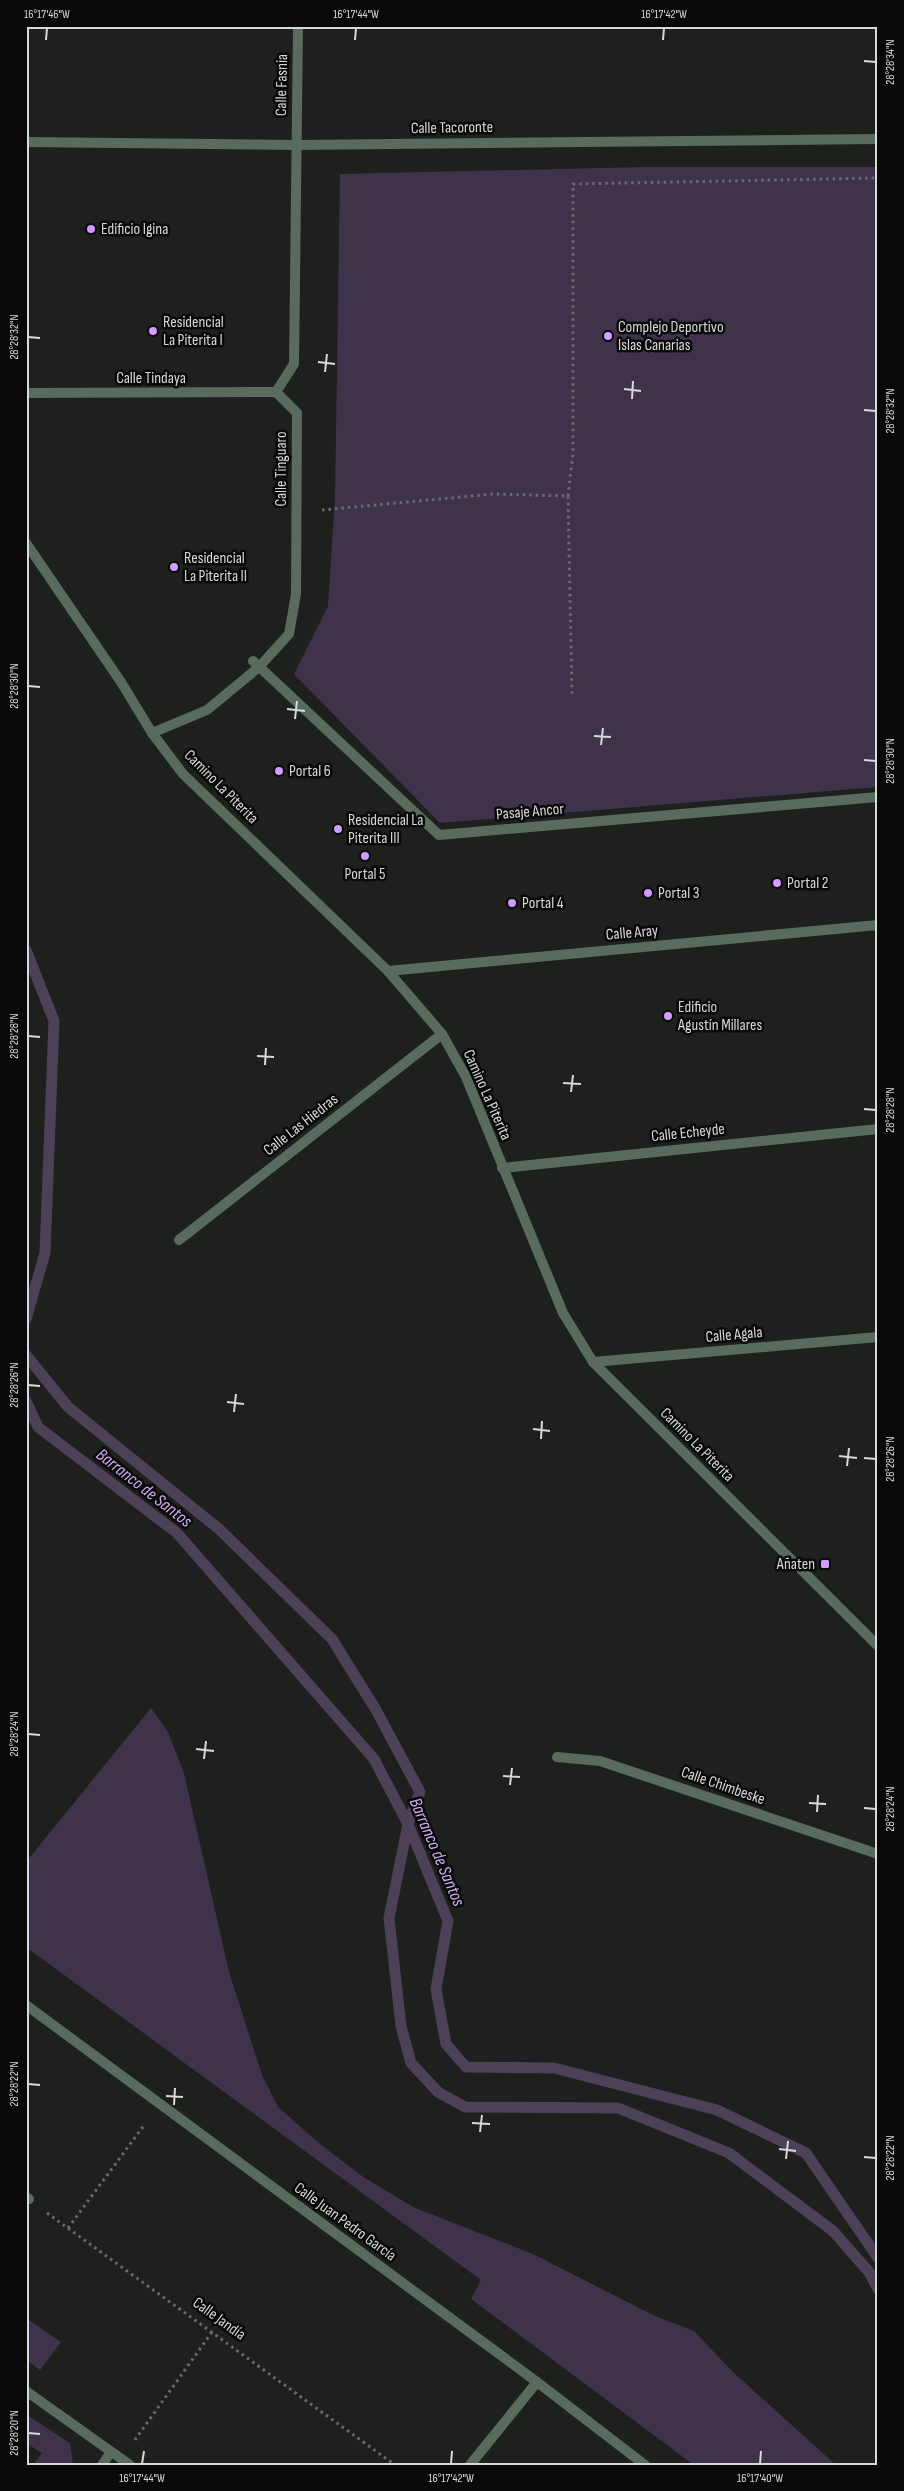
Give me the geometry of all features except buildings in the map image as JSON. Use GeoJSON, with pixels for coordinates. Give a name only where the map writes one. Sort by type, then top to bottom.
{"type":"FeatureCollection","features":[{"type":"Feature","properties":{"kind":"street","name":"Calle Fasnia"},"geometry":{"type":"LineString","coordinates":[[297,145],[298,26]]}},
{"type":"Feature","properties":{"kind":"street","name":"Calle Tacoronte"},"geometry":{"type":"LineString","coordinates":[[26,142],[297,145],[878,139]]}},
{"type":"Feature","properties":{"kind":"street"},"geometry":{"type":"LineString","coordinates":[[276,392],[294,364],[297,145]]}},
{"type":"Feature","properties":{"kind":"street","name":"Calle Tindaya"},"geometry":{"type":"LineString","coordinates":[[26,392],[276,392]]}},
{"type":"Feature","properties":{"kind":"street","name":"Calle Tinguaro"},"geometry":{"type":"LineString","coordinates":[[152,733],[207,710],[290,634],[296,594],[297,413],[276,392]]}},
{"type":"Feature","properties":{"kind":"street","name":"Camino La Piterita"},"geometry":{"type":"LineString","coordinates":[[26,543],[121,682],[152,733],[183,774],[388,971],[442,1034],[466,1078],[563,1313],[593,1362],[878,1646]]}},
{"type":"Feature","properties":{"kind":"street","name":"Pasaje Ancor"},"geometry":{"type":"LineString","coordinates":[[256,664],[438,836],[878,797]]}},
{"type":"Feature","properties":{"kind":"street","name":"Calle Aray"},"geometry":{"type":"LineString","coordinates":[[388,971],[878,925]]}},
{"type":"Feature","properties":{"kind":"street","name":"Calle Las Hiedras"},"geometry":{"type":"LineString","coordinates":[[179,1240],[442,1034]]}},
{"type":"Feature","properties":{"kind":"street","name":"Calle Echeyde"},"geometry":{"type":"LineString","coordinates":[[502,1168],[878,1129]]}},
{"type":"Feature","properties":{"kind":"street","name":"Calle Agala"},"geometry":{"type":"LineString","coordinates":[[593,1362],[878,1337]]}},
{"type":"Feature","properties":{"kind":"street","name":"Calle Chimbeske"},"geometry":{"type":"LineString","coordinates":[[557,1757],[600,1761],[878,1854]]}},
{"type":"Feature","properties":{"kind":"street","name":"Calle Juan Pedro García"},"geometry":{"type":"LineString","coordinates":[[26,2005],[537,2382],[645,2465]]}},
{"type":"Feature","properties":{"kind":"street"},"geometry":{"type":"LineString","coordinates":[[470,2465],[537,2382]]}},
{"type":"Feature","properties":{"kind":"street"},"geometry":{"type":"LineString","coordinates":[[26,2391],[126,2462]]}},
{"type":"Feature","properties":{"kind":"street"},"geometry":{"type":"LineString","coordinates":[[102,2465],[111,2452]]}},
{"type":"Feature","properties":{"kind":"path"},"geometry":{"type":"LineString","coordinates":[[572,696],[568,496],[573,453],[573,184],[878,178]]}},
{"type":"Feature","properties":{"kind":"path"},"geometry":{"type":"LineString","coordinates":[[296,512],[493,494],[568,496]]}},
{"type":"Feature","properties":{"kind":"path"},"geometry":{"type":"LineString","coordinates":[[68,2228],[160,2104]]}},
{"type":"Feature","properties":{"kind":"path","name":"Calle Jandía"},"geometry":{"type":"LineString","coordinates":[[28,2198],[395,2465]]}},
{"type":"Feature","properties":{"kind":"path"},"geometry":{"type":"LineString","coordinates":[[126,2462],[212,2332]]}},
{"type":"Feature","properties":{"kind":"shaded area","name":"Complejo Deportivo Islas Canarias"},"geometry":{"type":"Polygon","coordinates":[[[644,167],[878,167],[878,787],[440,823],[294,674],[328,606],[335,497],[340,174],[644,167]]]}},
{"type":"Feature","properties":{"kind":"shaded area"},"geometry":{"type":"Polygon","coordinates":[[[151,1708],[168,1732],[184,1773],[229,1972],[262,2075],[278,2107],[320,2144],[362,2176],[413,2207],[533,2254],[653,2315],[694,2331],[733,2372],[836,2465],[694,2465],[471,2299],[481,2280],[26,1947],[26,1862],[151,1708]]]}},
{"type":"Feature","properties":{"kind":"shaded area"},"geometry":{"type":"Polygon","coordinates":[[[26,2318],[61,2342],[40,2370],[26,2360],[26,2318]]]}},
{"type":"Feature","properties":{"kind":"shaded area"},"geometry":{"type":"Polygon","coordinates":[[[27,2415],[70,2443],[73,2465],[33,2465],[42,2453],[26,2443],[27,2415]]]}},
{"type":"Feature","properties":{"kind":"waterway"},"geometry":{"type":"LineString","coordinates":[[26,950],[54,1021],[45,1253],[26,1319]]}},
{"type":"Feature","properties":{"kind":"waterway"},"geometry":{"type":"LineString","coordinates":[[26,1355],[68,1407],[219,1529],[332,1639],[376,1710],[420,1792],[408,1824],[389,1918],[401,2026],[411,2063],[438,2092],[465,2107],[618,2108],[729,2153],[833,2231],[869,2272],[878,2289]]}},
{"type":"Feature","properties":{"kind":"waterway","name":"Barranco de Santos"},"geometry":{"type":"LineString","coordinates":[[26,1401],[38,1427],[177,1533],[374,1759],[408,1824],[448,1921],[436,1989],[446,2044],[466,2067],[554,2068],[717,2110],[806,2153],[878,2258]]}},
{"type":"Feature","properties":{"kind":"place","name":"Edificio Igina"},"geometry":{"type":"Point","coordinates":[91,229]}},
{"type":"Feature","properties":{"kind":"place","name":"Residencial La Piterita I"},"geometry":{"type":"Point","coordinates":[153,331]}},
{"type":"Feature","properties":{"kind":"place","name":"Complejo Deportivo Islas Canarias"},"geometry":{"type":"Point","coordinates":[608,336]}},
{"type":"Feature","properties":{"kind":"place","name":"Residencial La Piterita II"},"geometry":{"type":"Point","coordinates":[174,567]}},
{"type":"Feature","properties":{"kind":"place","name":"Portal 6"},"geometry":{"type":"Point","coordinates":[279,771]}},
{"type":"Feature","properties":{"kind":"place","name":"Residencial La Piterita III"},"geometry":{"type":"Point","coordinates":[338,829]}},
{"type":"Feature","properties":{"kind":"place","name":"Portal 5"},"geometry":{"type":"Point","coordinates":[365,856]}},
{"type":"Feature","properties":{"kind":"place","name":"Portal 2"},"geometry":{"type":"Point","coordinates":[777,883]}},
{"type":"Feature","properties":{"kind":"place","name":"Portal 3"},"geometry":{"type":"Point","coordinates":[648,893]}},
{"type":"Feature","properties":{"kind":"place","name":"Portal 4"},"geometry":{"type":"Point","coordinates":[512,903]}},
{"type":"Feature","properties":{"kind":"place","name":"Edificio Agustín Millares"},"geometry":{"type":"Point","coordinates":[668,1016]}},
{"type":"Feature","properties":{"kind":"place","name":"Añaten"},"geometry":{"type":"Point","coordinates":[825,1564]}}]}
